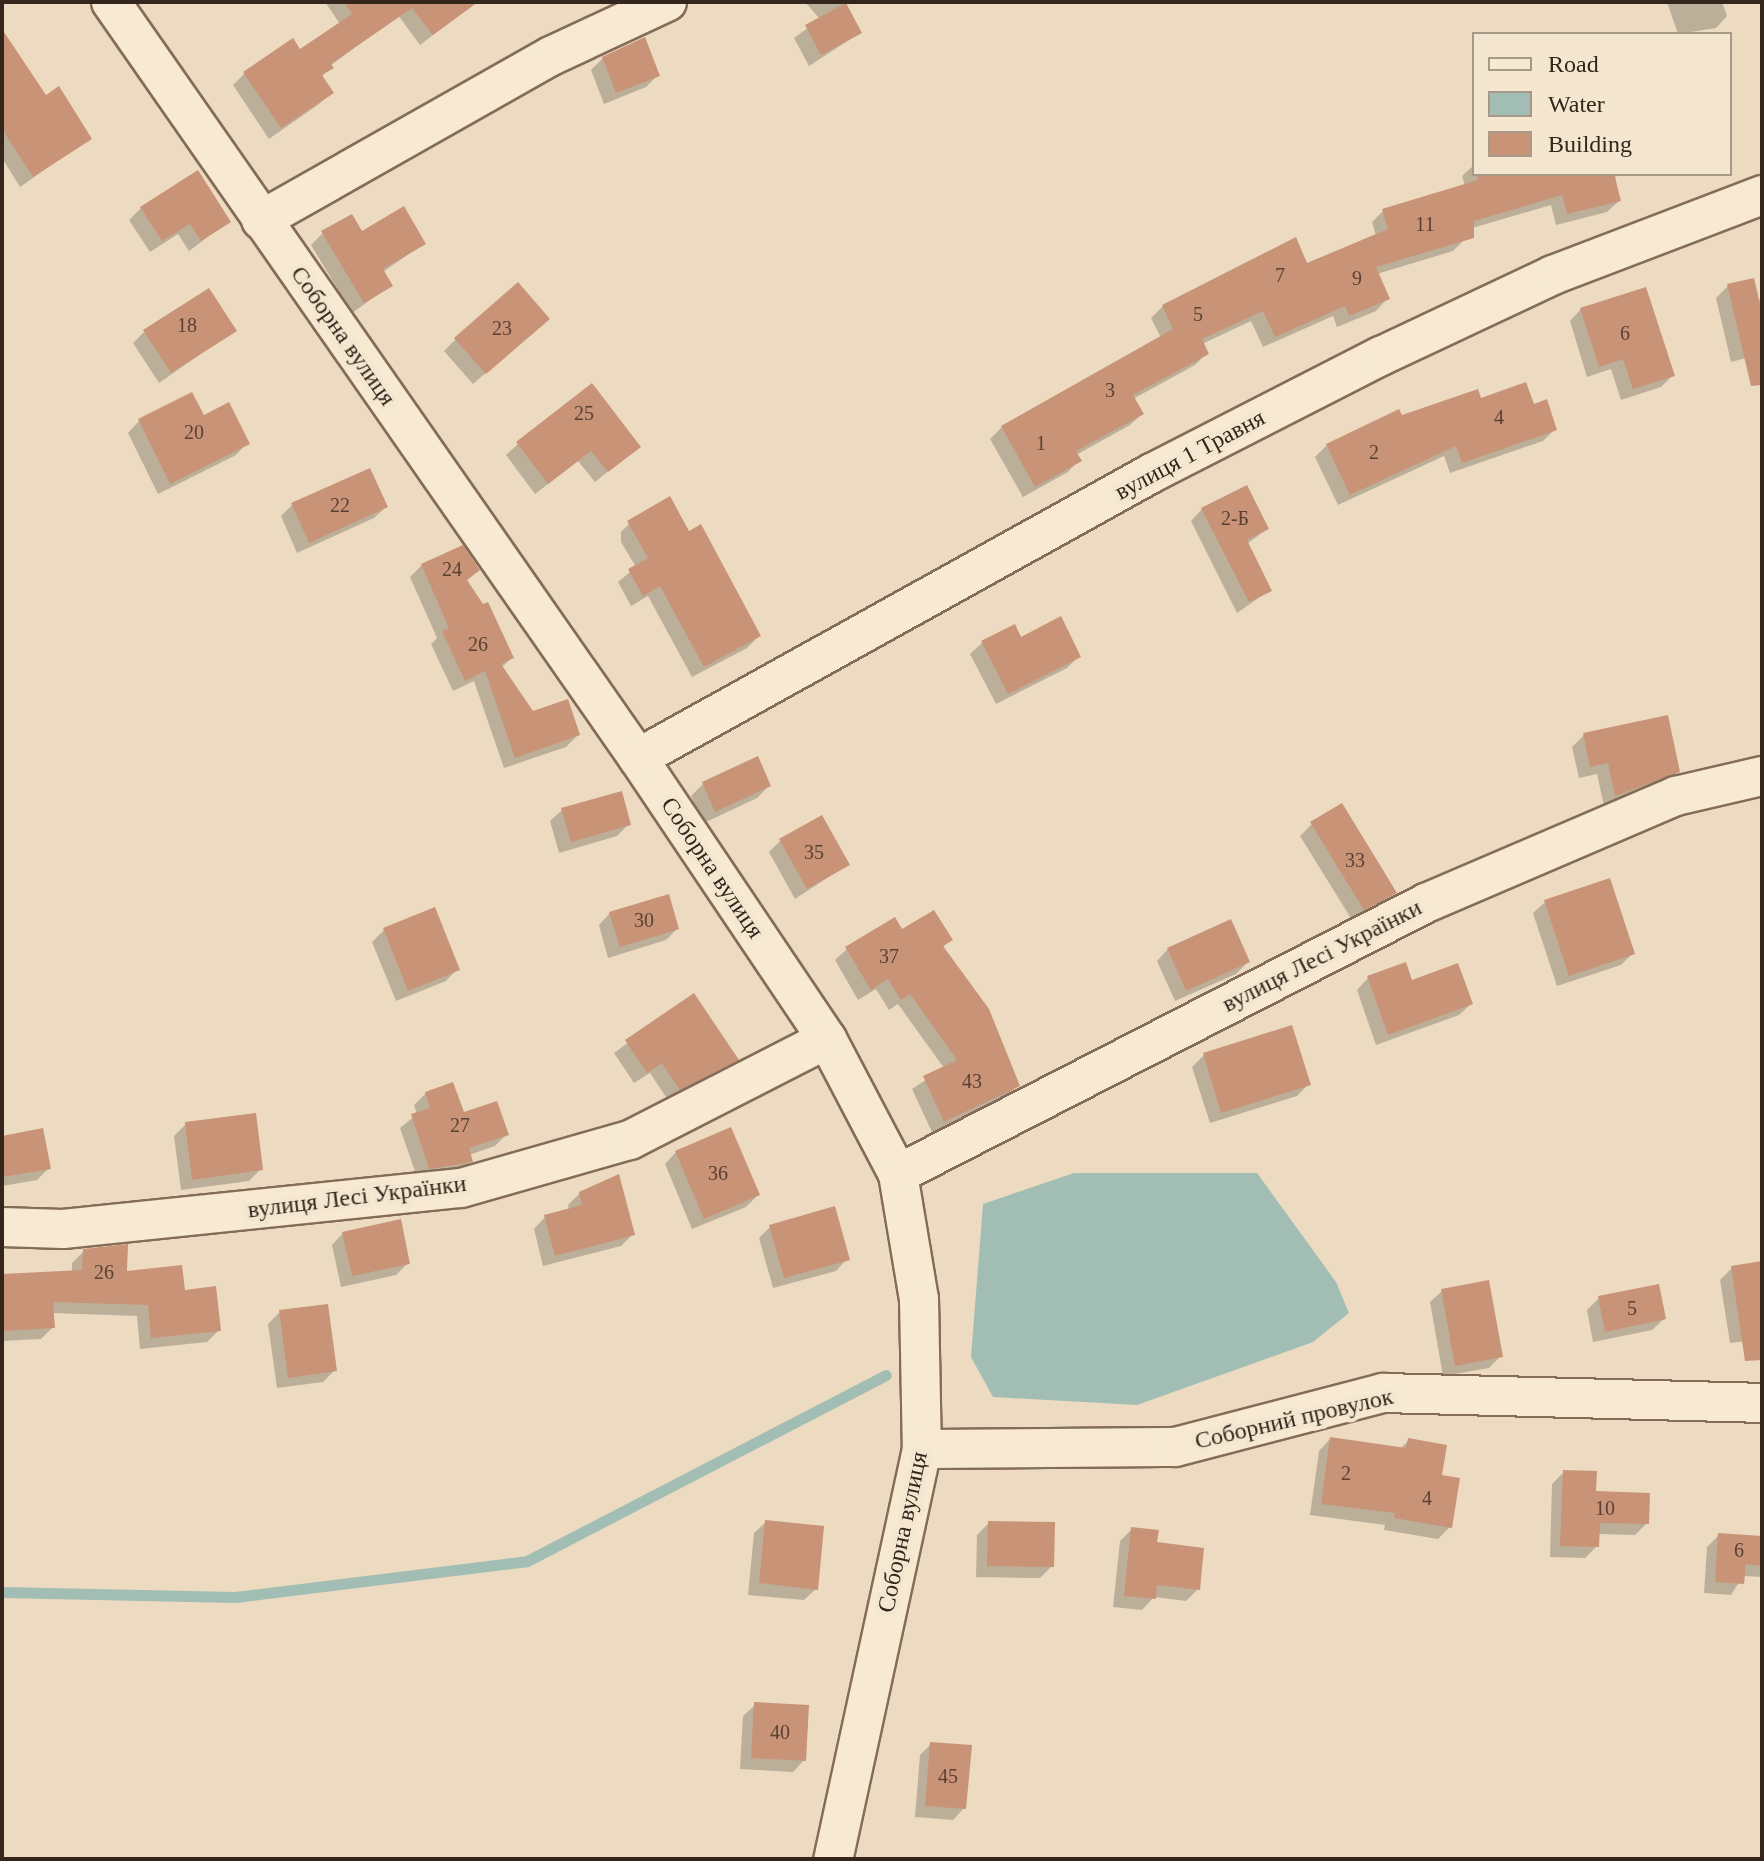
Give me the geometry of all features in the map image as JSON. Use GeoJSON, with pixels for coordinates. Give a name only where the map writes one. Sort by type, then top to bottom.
{"type":"FeatureCollection","features":[{"type":"Feature","properties":{"kind":"street","name":"Соборна вулиця"},"geometry":{"type":"LineString","coordinates":[[111,2],[638,758],[827,1039],[898,1174],[919,1299],[922,1449],[833,1859]]}},
{"type":"Feature","properties":{"kind":"street"},"geometry":{"type":"LineString","coordinates":[[261,220],[551,56],[667,2]]}},
{"type":"Feature","properties":{"kind":"street","name":"вулиця 1 Травня"},"geometry":{"type":"LineString","coordinates":[[638,758],[1152,473],[1368,363],[1553,275],[1762,195]]}},
{"type":"Feature","properties":{"kind":"street","name":"вулиця Лесі Українки"},"geometry":{"type":"LineString","coordinates":[[898,1174],[1426,903],[1676,796],[1762,776]]}},
{"type":"Feature","properties":{"kind":"street","name":"вулиця Лесі Українки"},"geometry":{"type":"LineString","coordinates":[[2,1227],[63,1229],[461,1188],[630,1140],[827,1039]]}},
{"type":"Feature","properties":{"kind":"street","name":"Соборний провулок"},"geometry":{"type":"LineString","coordinates":[[922,1449],[1175,1447],[1383,1393],[1762,1403]]}},
{"type":"Feature","properties":{"kind":"water"},"geometry":{"type":"Polygon","coordinates":[[[1074,1173],[1257,1173],[1336,1282],[1349,1313],[1313,1342],[1137,1405],[993,1397],[971,1357],[983,1204],[1074,1173]]]}},
{"type":"Feature","properties":{"kind":"building"},"geometry":{"type":"Polygon","coordinates":[[[344,2],[478,2],[433,35],[412,8],[331,64],[334,68],[322,75],[334,93],[281,128],[243,72],[293,38],[300,49],[352,14],[344,2]]]}},
{"type":"Feature","properties":{"kind":"building"},"geometry":{"type":"Polygon","coordinates":[[[846,3],[862,33],[821,55],[805,25],[846,3]]]}},
{"type":"Feature","properties":{"kind":"building"},"geometry":{"type":"Polygon","coordinates":[[[2,29],[46,95],[59,86],[92,139],[33,177],[2,129],[2,29]]]}},
{"type":"Feature","properties":{"kind":"building"},"geometry":{"type":"Polygon","coordinates":[[[645,37],[660,76],[616,93],[602,57],[645,37]]]}},
{"type":"Feature","properties":{"kind":"building"},"geometry":{"type":"Polygon","coordinates":[[[198,170],[231,222],[201,241],[190,224],[162,241],[140,207],[198,170]]]}},
{"type":"Feature","properties":{"kind":"building"},"geometry":{"type":"Polygon","coordinates":[[[1477,176],[1615,176],[1621,201],[1567,214],[1562,195],[1474,221],[1474,238],[1376,267],[1390,299],[1349,316],[1345,306],[1275,337],[1263,311],[1202,339],[1209,354],[1133,395],[1144,414],[1076,451],[1082,461],[1035,487],[1001,426],[1173,329],[1162,305],[1296,237],[1307,263],[1388,229],[1382,209],[1478,180],[1477,176]]]}},
{"type":"Feature","properties":{"kind":"building"},"geometry":{"type":"Polygon","coordinates":[[[404,206],[426,244],[383,269],[393,286],[364,303],[321,231],[352,214],[362,231],[404,206]]]}},
{"type":"Feature","properties":{"kind":"building"},"geometry":{"type":"Polygon","coordinates":[[[1754,278],[1762,313],[1762,385],[1751,386],[1727,284],[1754,278]]]}},
{"type":"Feature","properties":{"kind":"building"},"geometry":{"type":"Polygon","coordinates":[[[518,282],[550,319],[486,374],[454,338],[518,282]]]}},
{"type":"Feature","properties":{"kind":"building"},"geometry":{"type":"Polygon","coordinates":[[[1646,287],[1675,376],[1633,389],[1623,359],[1599,367],[1580,308],[1646,287]]]}},
{"type":"Feature","properties":{"kind":"building"},"geometry":{"type":"Polygon","coordinates":[[[209,288],[237,331],[171,373],[143,330],[209,288]]]}},
{"type":"Feature","properties":{"kind":"building"},"geometry":{"type":"Polygon","coordinates":[[[1526,382],[1534,404],[1547,399],[1557,430],[1462,463],[1456,446],[1350,495],[1326,444],[1399,409],[1402,415],[1478,389],[1481,398],[1526,382]]]}},
{"type":"Feature","properties":{"kind":"building"},"geometry":{"type":"Polygon","coordinates":[[[592,383],[641,447],[608,472],[591,451],[548,484],[516,442],[592,383]]]}},
{"type":"Feature","properties":{"kind":"building"},"geometry":{"type":"Polygon","coordinates":[[[192,392],[204,415],[229,402],[250,444],[170,484],[138,419],[192,392]]]}},
{"type":"Feature","properties":{"kind":"building"},"geometry":{"type":"Polygon","coordinates":[[[370,468],[388,507],[309,543],[291,503],[370,468]]]}},
{"type":"Feature","properties":{"kind":"building"},"geometry":{"type":"Polygon","coordinates":[[[1247,485],[1269,529],[1247,540],[1272,591],[1249,602],[1201,508],[1247,485]]]}},
{"type":"Feature","properties":{"kind":"building"},"geometry":{"type":"Polygon","coordinates":[[[670,496],[689,531],[701,524],[761,636],[704,667],[660,586],[643,596],[628,569],[648,558],[627,521],[670,496]]]}},
{"type":"Feature","properties":{"kind":"building"},"geometry":{"type":"Polygon","coordinates":[[[463,545],[480,570],[467,580],[483,604],[488,602],[514,658],[501,664],[533,711],[568,699],[580,735],[515,758],[485,671],[465,681],[442,631],[449,628],[421,564],[463,545]]]}},
{"type":"Feature","properties":{"kind":"building"},"geometry":{"type":"Polygon","coordinates":[[[1061,616],[1081,657],[1008,694],[981,641],[1015,624],[1021,637],[1061,616]]]}},
{"type":"Feature","properties":{"kind":"building"},"geometry":{"type":"Polygon","coordinates":[[[1668,715],[1680,772],[1615,796],[1608,763],[1590,767],[1583,733],[1668,715]]]}},
{"type":"Feature","properties":{"kind":"building"},"geometry":{"type":"Polygon","coordinates":[[[758,756],[771,786],[715,812],[702,782],[758,756]]]}},
{"type":"Feature","properties":{"kind":"building"},"geometry":{"type":"Polygon","coordinates":[[[622,791],[631,825],[571,842],[561,808],[622,791]]]}},
{"type":"Feature","properties":{"kind":"building"},"geometry":{"type":"Polygon","coordinates":[[[1342,803],[1397,893],[1364,910],[1310,822],[1342,803]]]}},
{"type":"Feature","properties":{"kind":"building"},"geometry":{"type":"Polygon","coordinates":[[[822,815],[850,865],[807,889],[779,839],[822,815]]]}},
{"type":"Feature","properties":{"kind":"building"},"geometry":{"type":"Polygon","coordinates":[[[1610,878],[1635,954],[1569,976],[1544,900],[1610,878]]]}},
{"type":"Feature","properties":{"kind":"building"},"geometry":{"type":"Polygon","coordinates":[[[669,894],[679,929],[620,947],[609,912],[669,894]]]}},
{"type":"Feature","properties":{"kind":"building"},"geometry":{"type":"Polygon","coordinates":[[[435,907],[460,970],[408,991],[383,928],[435,907]]]}},
{"type":"Feature","properties":{"kind":"building"},"geometry":{"type":"Polygon","coordinates":[[[934,910],[953,940],[943,946],[989,1009],[1020,1086],[944,1122],[923,1076],[957,1060],[910,994],[901,1000],[888,979],[871,990],[845,947],[895,917],[902,929],[934,910]]]}},
{"type":"Feature","properties":{"kind":"building"},"geometry":{"type":"Polygon","coordinates":[[[1231,919],[1250,962],[1186,991],[1167,948],[1231,919]]]}},
{"type":"Feature","properties":{"kind":"building"},"geometry":{"type":"Polygon","coordinates":[[[1406,962],[1412,980],[1458,963],[1473,1004],[1388,1035],[1367,976],[1406,962]]]}},
{"type":"Feature","properties":{"kind":"building"},"geometry":{"type":"Polygon","coordinates":[[[694,993],[739,1060],[680,1090],[662,1063],[647,1073],[625,1040],[694,993]]]}},
{"type":"Feature","properties":{"kind":"building"},"geometry":{"type":"Polygon","coordinates":[[[1292,1025],[1311,1085],[1221,1113],[1203,1053],[1292,1025]]]}},
{"type":"Feature","properties":{"kind":"building"},"geometry":{"type":"Polygon","coordinates":[[[453,1082],[464,1112],[497,1101],[509,1135],[469,1148],[473,1162],[429,1169],[411,1114],[430,1108],[425,1092],[453,1082]]]}},
{"type":"Feature","properties":{"kind":"building"},"geometry":{"type":"Polygon","coordinates":[[[256,1113],[263,1170],[192,1180],[185,1122],[256,1113]]]}},
{"type":"Feature","properties":{"kind":"building"},"geometry":{"type":"Polygon","coordinates":[[[731,1127],[760,1195],[704,1219],[675,1151],[731,1127]]]}},
{"type":"Feature","properties":{"kind":"building"},"geometry":{"type":"Polygon","coordinates":[[[43,1128],[51,1169],[2,1177],[2,1136],[43,1128]]]}},
{"type":"Feature","properties":{"kind":"building"},"geometry":{"type":"Polygon","coordinates":[[[619,1174],[635,1235],[555,1256],[544,1215],[582,1205],[579,1192],[619,1174]]]}},
{"type":"Feature","properties":{"kind":"building"},"geometry":{"type":"Polygon","coordinates":[[[835,1206],[850,1260],[784,1278],[769,1225],[835,1206]]]}},
{"type":"Feature","properties":{"kind":"building"},"geometry":{"type":"Polygon","coordinates":[[[401,1219],[410,1264],[352,1276],[342,1232],[401,1219]]]}},
{"type":"Feature","properties":{"kind":"building"},"geometry":{"type":"Polygon","coordinates":[[[128,1244],[127,1271],[182,1265],[185,1290],[216,1286],[221,1331],[151,1338],[148,1305],[53,1302],[55,1328],[2,1331],[2,1274],[82,1270],[83,1249],[128,1244]]]}},
{"type":"Feature","properties":{"kind":"building"},"geometry":{"type":"Polygon","coordinates":[[[1762,1261],[1762,1360],[1745,1361],[1731,1266],[1762,1261]]]}},
{"type":"Feature","properties":{"kind":"building"},"geometry":{"type":"Polygon","coordinates":[[[1489,1280],[1503,1357],[1455,1366],[1441,1289],[1489,1280]]]}},
{"type":"Feature","properties":{"kind":"building"},"geometry":{"type":"Polygon","coordinates":[[[1659,1284],[1666,1319],[1605,1332],[1598,1296],[1659,1284]]]}},
{"type":"Feature","properties":{"kind":"building"},"geometry":{"type":"Polygon","coordinates":[[[328,1304],[337,1371],[288,1378],[279,1310],[328,1304]]]}},
{"type":"Feature","properties":{"kind":"building"},"geometry":{"type":"Polygon","coordinates":[[[1330,1437],[1406,1448],[1408,1438],[1447,1445],[1442,1475],[1460,1478],[1452,1528],[1394,1518],[1395,1513],[1321,1504],[1330,1437]]]}},
{"type":"Feature","properties":{"kind":"building"},"geometry":{"type":"Polygon","coordinates":[[[1563,1470],[1597,1471],[1596,1491],[1650,1493],[1649,1524],[1600,1523],[1599,1547],[1560,1546],[1563,1470]]]}},
{"type":"Feature","properties":{"kind":"building"},"geometry":{"type":"Polygon","coordinates":[[[765,1520],[824,1526],[818,1590],[759,1583],[765,1520]]]}},
{"type":"Feature","properties":{"kind":"building"},"geometry":{"type":"Polygon","coordinates":[[[988,1521],[1055,1522],[1054,1567],[987,1566],[988,1521]]]}},
{"type":"Feature","properties":{"kind":"building"},"geometry":{"type":"Polygon","coordinates":[[[1131,1527],[1159,1530],[1157,1542],[1204,1548],[1200,1590],[1157,1585],[1156,1599],[1124,1596],[1131,1527]]]}},
{"type":"Feature","properties":{"kind":"building"},"geometry":{"type":"Polygon","coordinates":[[[1718,1533],[1762,1536],[1762,1566],[1746,1564],[1744,1584],[1715,1582],[1718,1533]]]}},
{"type":"Feature","properties":{"kind":"building"},"geometry":{"type":"Polygon","coordinates":[[[754,1702],[809,1705],[806,1761],[751,1758],[754,1702]]]}},
{"type":"Feature","properties":{"kind":"building"},"geometry":{"type":"Polygon","coordinates":[[[930,1742],[972,1745],[966,1809],[925,1806],[930,1742]]]}},
{"type":"Feature","properties":{"kind":"waterway"},"geometry":{"type":"LineString","coordinates":[[2,1592],[235,1597],[527,1561],[886,1375]]}}]}
